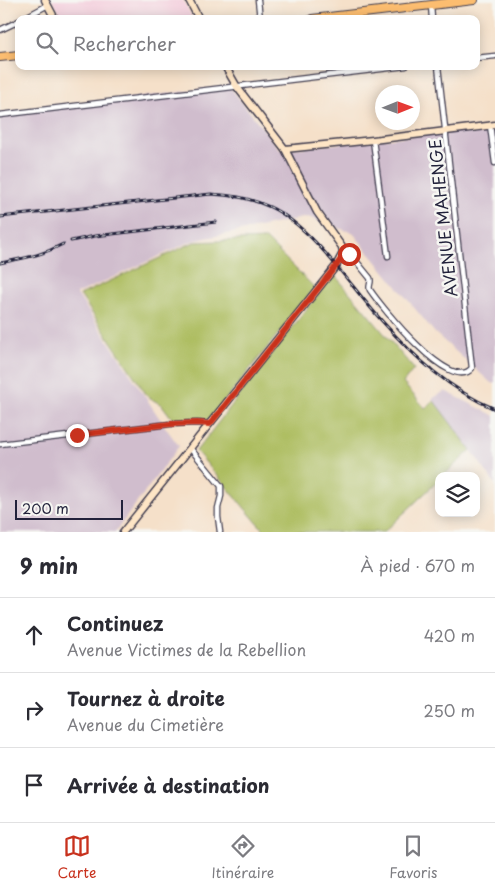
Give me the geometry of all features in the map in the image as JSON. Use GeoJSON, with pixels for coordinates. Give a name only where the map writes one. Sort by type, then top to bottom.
{"type":"FeatureCollection","features":[{"type":"Feature","properties":{"kind":"highway"},"geometry":{"type":"LineString","coordinates":[[346,15],[474,0]]}},
{"type":"Feature","properties":{"kind":"highway"},"geometry":{"type":"LineString","coordinates":[[0,57],[15,55]]}},
{"type":"Feature","properties":{"kind":"street"},"geometry":{"type":"LineString","coordinates":[[189,0],[197,15]]}},
{"type":"Feature","properties":{"kind":"street"},"geometry":{"type":"LineString","coordinates":[[258,0],[260,15]]}},
{"type":"Feature","properties":{"kind":"street"},"geometry":{"type":"LineString","coordinates":[[28,15],[46,3],[53,15]]}},
{"type":"Feature","properties":{"kind":"street"},"geometry":{"type":"LineString","coordinates":[[431,5],[432,15]]}},
{"type":"Feature","properties":{"kind":"street"},"geometry":{"type":"LineString","coordinates":[[0,30],[15,22]]}},
{"type":"Feature","properties":{"kind":"street"},"geometry":{"type":"LineString","coordinates":[[480,58],[495,56]]}},
{"type":"Feature","properties":{"kind":"street"},"geometry":{"type":"LineString","coordinates":[[123,532],[336,266],[344,252],[317,212],[285,149],[237,87],[227,70]]}},
{"type":"Feature","properties":{"kind":"street"},"geometry":{"type":"LineString","coordinates":[[0,115],[374,70]]}},
{"type":"Feature","properties":{"kind":"street","name":"AVENUE MAHENGE"},"geometry":{"type":"LineString","coordinates":[[344,252],[352,256],[370,278],[370,290],[394,321],[428,355],[456,372],[469,372],[472,368],[438,70]]}},
{"type":"Feature","properties":{"kind":"street"},"geometry":{"type":"LineString","coordinates":[[285,149],[493,125],[495,163]]}},
{"type":"Feature","properties":{"kind":"street"},"geometry":{"type":"LineString","coordinates":[[373,140],[388,256]]}},
{"type":"Feature","properties":{"kind":"street"},"geometry":{"type":"LineString","coordinates":[[0,444],[170,424],[210,424]]}},
{"type":"Feature","properties":{"kind":"street"},"geometry":{"type":"LineString","coordinates":[[190,448],[221,486],[222,496],[218,508],[220,532]]}},
{"type":"Feature","properties":{"kind":"shaded area"},"geometry":{"type":"Polygon","coordinates":[[[52,0],[183,0],[191,15],[61,15],[52,0]]]}},
{"type":"Feature","properties":{"kind":"shaded area"},"geometry":{"type":"Polygon","coordinates":[[[229,86],[280,150],[495,127],[495,384],[490,382],[435,333],[353,233],[308,217],[192,241],[77,294],[179,446],[115,532],[0,532],[0,114],[229,86]]]}},
{"type":"Feature","properties":{"kind":"shaded area"},"geometry":{"type":"Polygon","coordinates":[[[445,391],[495,416],[495,484],[432,399],[445,391]]]}},
{"type":"Feature","properties":{"kind":"green space"},"geometry":{"type":"Polygon","coordinates":[[[266,239],[315,288],[209,420],[174,421],[162,405],[148,397],[80,295],[194,242],[266,239]]]}},
{"type":"Feature","properties":{"kind":"green space"},"geometry":{"type":"Polygon","coordinates":[[[334,274],[414,369],[403,383],[425,408],[434,401],[471,450],[447,472],[435,472],[435,484],[384,532],[265,532],[196,451],[334,274]]]}},
{"type":"Feature","properties":{"kind":"railway"},"geometry":{"type":"LineString","coordinates":[[0,217],[211,194],[256,201],[286,216],[301,228],[330,258],[382,321],[420,360],[463,392],[495,409]]}},
{"type":"Feature","properties":{"kind":"railway"},"geometry":{"type":"LineString","coordinates":[[71,241],[95,236],[216,222]]}},
{"type":"Feature","properties":{"kind":"railway"},"geometry":{"type":"LineString","coordinates":[[0,263],[40,254],[63,244]]}},
{"type":"Feature","properties":{"kind":"route"},"geometry":{"type":"LineString","coordinates":[[77,435],[170,424],[210,424],[336,266],[344,252],[349,254]]}}]}
